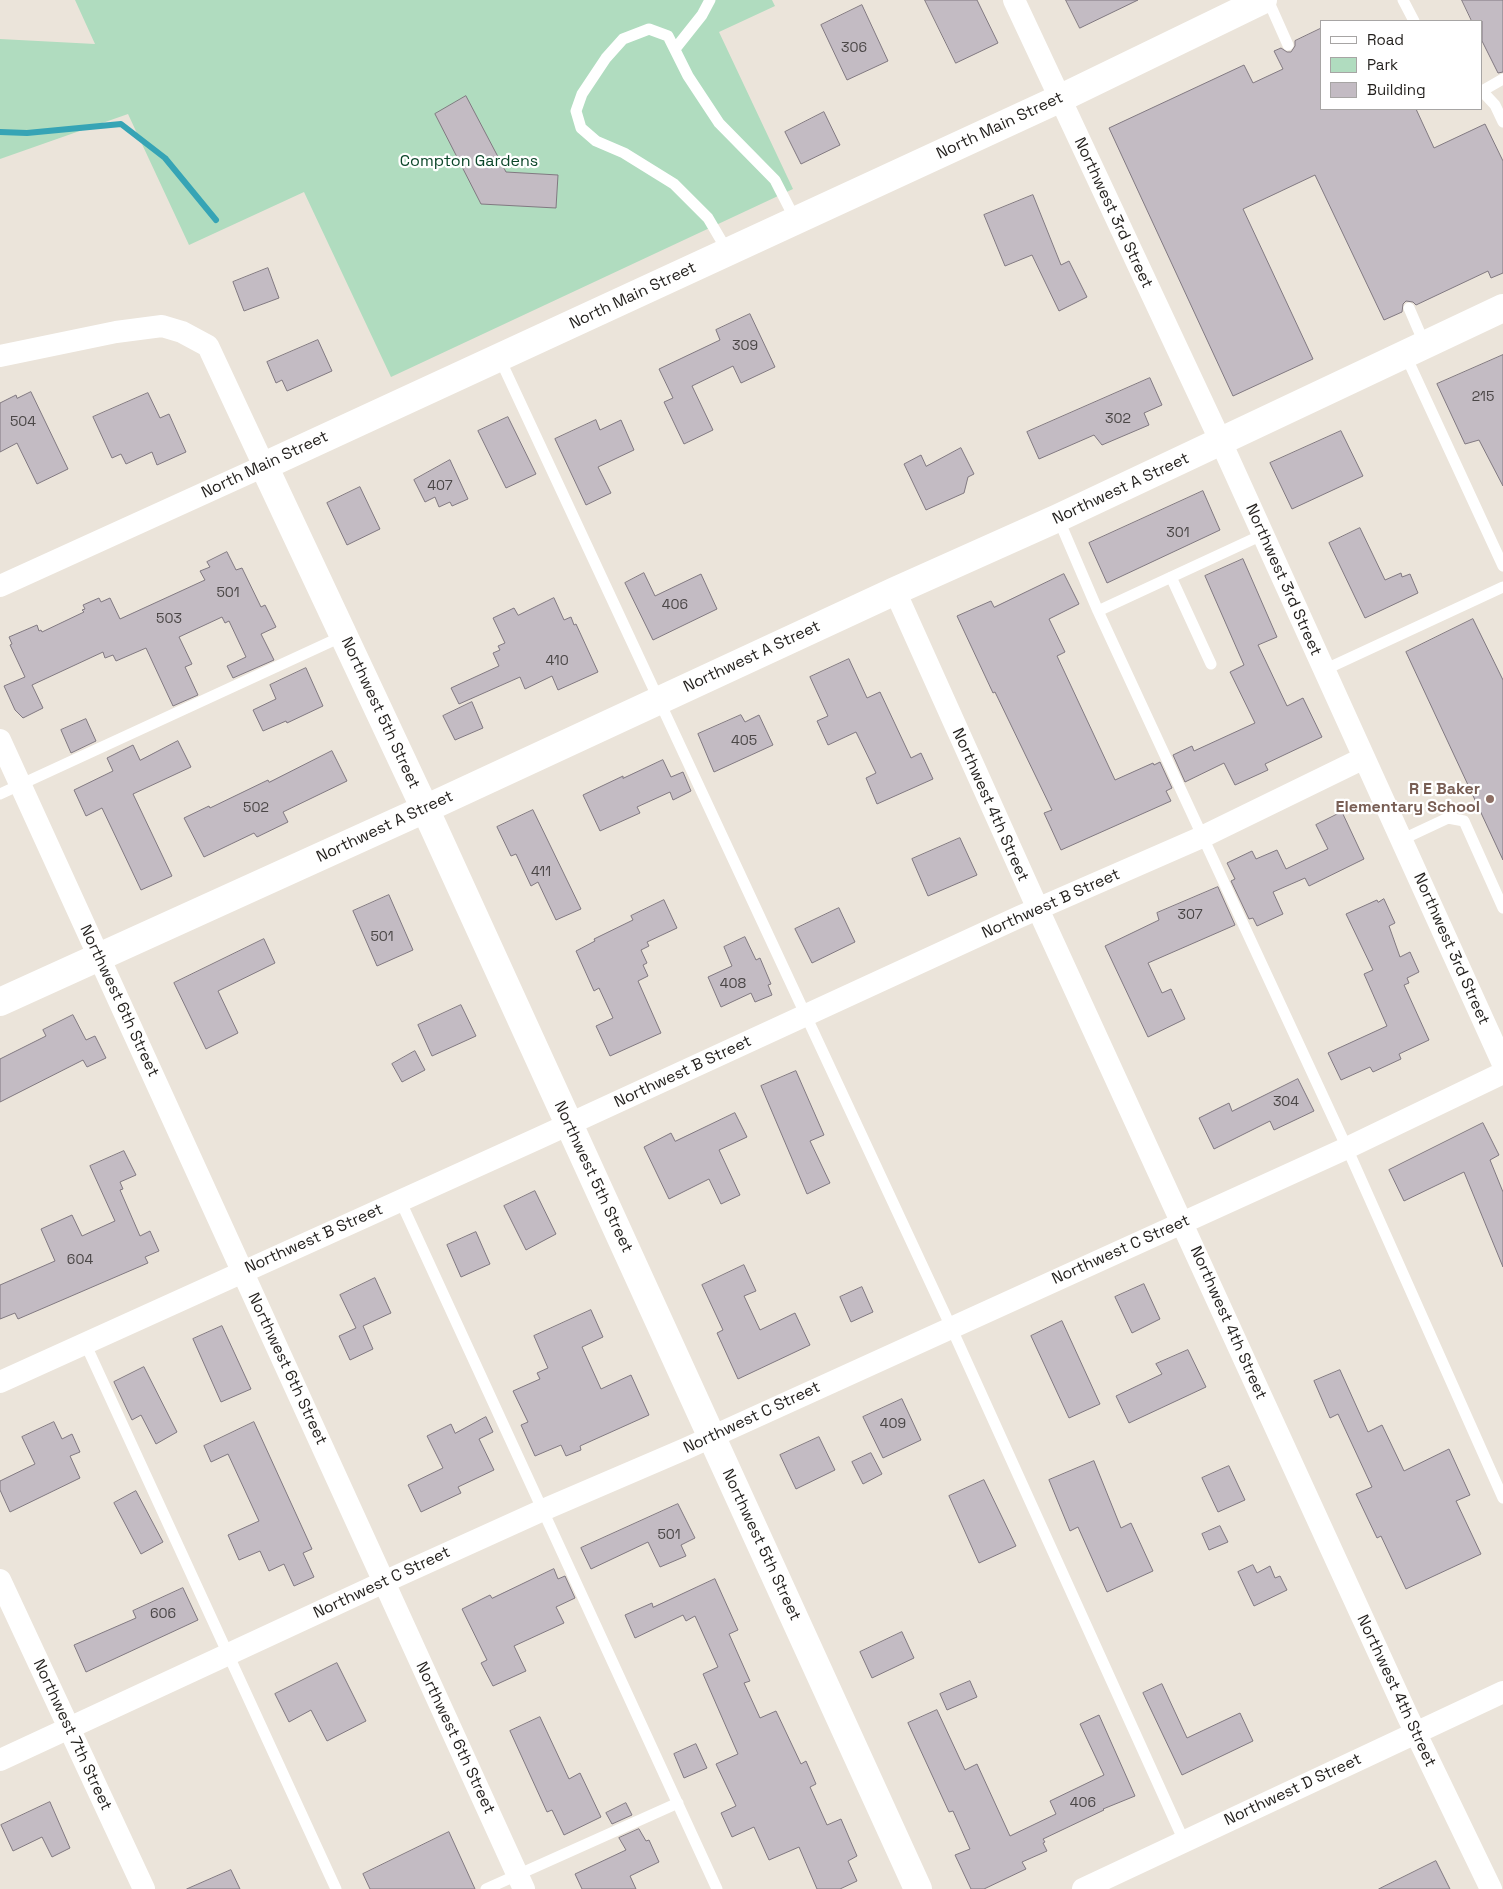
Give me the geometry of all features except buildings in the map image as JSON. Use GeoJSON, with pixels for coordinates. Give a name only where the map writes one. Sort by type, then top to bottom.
{"type":"FeatureCollection","features":[{"type":"Feature","properties":{"kind":"street","name":"Northwest 3rd Street"},"geometry":{"type":"LineString","coordinates":[[1014,0],[1220,442],[1503,1064]]}},
{"type":"Feature","properties":{"kind":"street","name":"North Main Street"},"geometry":{"type":"LineString","coordinates":[[0,586],[500,358],[1059,99],[1263,0]]}},
{"type":"Feature","properties":{"kind":"street","name":"Northwest A Street"},"geometry":{"type":"LineString","coordinates":[[0,1002],[1058,518],[1503,308]]}},
{"type":"Feature","properties":{"kind":"street"},"geometry":{"type":"LineString","coordinates":[[0,356],[116,332],[162,326],[182,332],[208,346],[264,466]]}},
{"type":"Feature","properties":{"kind":"street","name":"Northwest 5th Street"},"geometry":{"type":"LineString","coordinates":[[264,466],[425,808],[918,1889]]}},
{"type":"Feature","properties":{"kind":"street","name":"Northwest 4th Street"},"geometry":{"type":"LineString","coordinates":[[895,591],[1038,909],[1415,1733],[1490,1889]]}},
{"type":"Feature","properties":{"kind":"street","name":"Northwest 6th Street"},"geometry":{"type":"LineString","coordinates":[[0,740],[521,1882]]}},
{"type":"Feature","properties":{"kind":"street","name":"Northwest B Street"},"geometry":{"type":"LineString","coordinates":[[0,1382],[1038,909],[1202,837],[1364,758]]}},
{"type":"Feature","properties":{"kind":"street","name":"Northwest C Street"},"geometry":{"type":"LineString","coordinates":[[0,1760],[384,1582],[711,1437],[1347,1148],[1503,1073]]}},
{"type":"Feature","properties":{"kind":"street","name":"Northwest 7th Street"},"geometry":{"type":"LineString","coordinates":[[0,1580],[144,1889]]}},
{"type":"Feature","properties":{"kind":"street","name":"Northwest D Street"},"geometry":{"type":"LineString","coordinates":[[1083,1889],[1503,1692]]}},
{"type":"Feature","properties":{"kind":"lane"},"geometry":{"type":"LineString","coordinates":[[675,50],[702,15],[710,0]]}},
{"type":"Feature","properties":{"kind":"lane"},"geometry":{"type":"LineString","coordinates":[[1268,0],[1288,44]]}},
{"type":"Feature","properties":{"kind":"lane"},"geometry":{"type":"LineString","coordinates":[[1403,0],[1413,20]]}},
{"type":"Feature","properties":{"kind":"lane"},"geometry":{"type":"LineString","coordinates":[[728,252],[708,218],[674,184],[624,153],[596,141],[581,128],[576,111],[582,94],[606,58],[623,39],[649,29],[668,36],[688,76],[719,123],[775,180],[796,221]]}},
{"type":"Feature","properties":{"kind":"lane"},"geometry":{"type":"LineString","coordinates":[[1483,90],[1503,79]]}},
{"type":"Feature","properties":{"kind":"lane"},"geometry":{"type":"LineString","coordinates":[[1483,92],[1499,103],[1503,122]]}},
{"type":"Feature","properties":{"kind":"lane"},"geometry":{"type":"LineString","coordinates":[[1409,308],[1415,350],[1503,566]]}},
{"type":"Feature","properties":{"kind":"lane"},"geometry":{"type":"LineString","coordinates":[[500,358],[951,1327],[1184,1841]]}},
{"type":"Feature","properties":{"kind":"lane"},"geometry":{"type":"LineString","coordinates":[[1058,518],[1098,611],[1347,1148],[1503,1498]]}},
{"type":"Feature","properties":{"kind":"lane"},"geometry":{"type":"LineString","coordinates":[[1098,611],[1262,535]]}},
{"type":"Feature","properties":{"kind":"lane"},"geometry":{"type":"LineString","coordinates":[[1171,577],[1211,664]]}},
{"type":"Feature","properties":{"kind":"lane"},"geometry":{"type":"LineString","coordinates":[[1324,670],[1503,588]]}},
{"type":"Feature","properties":{"kind":"lane"},"geometry":{"type":"LineString","coordinates":[[0,794],[343,636]]}},
{"type":"Feature","properties":{"kind":"lane"},"geometry":{"type":"LineString","coordinates":[[1401,840],[1448,818],[1464,821],[1503,908]]}},
{"type":"Feature","properties":{"kind":"lane"},"geometry":{"type":"LineString","coordinates":[[400,1200],[717,1889]]}},
{"type":"Feature","properties":{"kind":"lane"},"geometry":{"type":"LineString","coordinates":[[85,1343],[336,1889]]}},
{"type":"Feature","properties":{"kind":"lane"},"geometry":{"type":"LineString","coordinates":[[486,1889],[521,1882],[678,1803]]}},
{"type":"Feature","properties":{"kind":"green space","name":"Compton Gardens"},"geometry":{"type":"Polygon","coordinates":[[[75,0],[772,0],[775,6],[719,32],[793,189],[391,377],[304,192],[189,245],[128,114],[0,159],[0,39],[95,44],[75,0]]]}},
{"type":"Feature","properties":{"kind":"waterway"},"geometry":{"type":"LineString","coordinates":[[0,132],[27,133],[121,124],[165,158],[216,220]]}},
{"type":"Feature","properties":{"kind":"place","name":"R E Baker Elementary School"},"geometry":{"type":"Point","coordinates":[1490,799]}}]}
